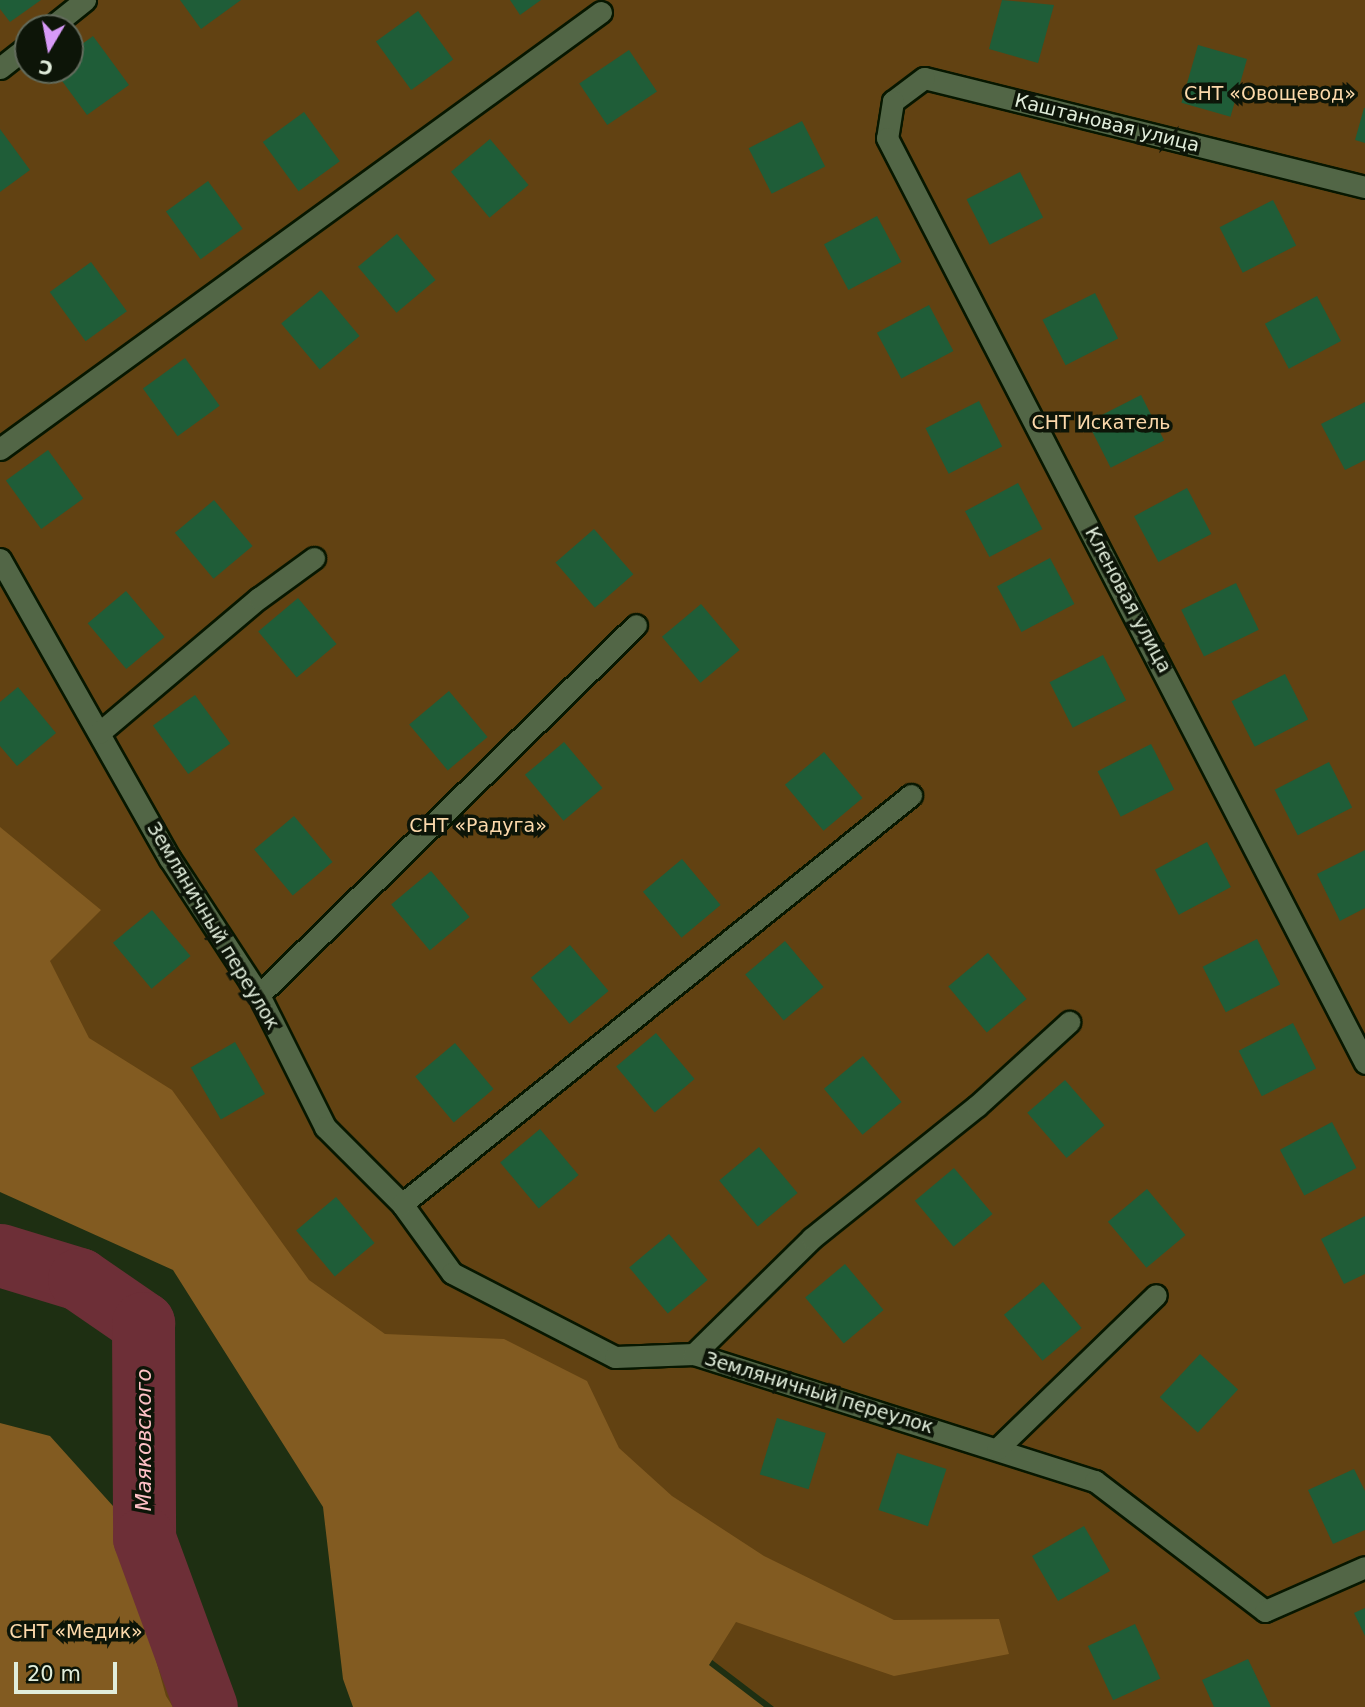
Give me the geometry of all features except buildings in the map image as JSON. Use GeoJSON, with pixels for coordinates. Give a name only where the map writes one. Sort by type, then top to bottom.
{"type":"FeatureCollection","features":[{"type":"Feature","properties":{"kind":"street"},"geometry":{"type":"LineString","coordinates":[[68,14],[85,0]]}},
{"type":"Feature","properties":{"kind":"street"},"geometry":{"type":"LineString","coordinates":[[0,449],[601,12]]}},
{"type":"Feature","properties":{"kind":"street"},"geometry":{"type":"LineString","coordinates":[[0,68],[14,57]]}},
{"type":"Feature","properties":{"kind":"street","name":"Каштановая улица"},"geometry":{"type":"LineString","coordinates":[[887,138],[892,101],[924,78],[1365,187]]}},
{"type":"Feature","properties":{"kind":"street","name":"Кленовая улица"},"geometry":{"type":"LineString","coordinates":[[887,138],[1365,1063]]}},
{"type":"Feature","properties":{"kind":"street"},"geometry":{"type":"LineString","coordinates":[[99,733],[259,598],[314,558]]}},
{"type":"Feature","properties":{"kind":"street","name":"Земляничный переулок"},"geometry":{"type":"LineString","coordinates":[[0,559],[170,859],[259,995],[325,1127],[402,1204],[452,1273],[614,1357],[694,1354],[1095,1481],[1265,1611],[1365,1567]]}},
{"type":"Feature","properties":{"kind":"street"},"geometry":{"type":"LineString","coordinates":[[259,995],[636,625]]}},
{"type":"Feature","properties":{"kind":"street"},"geometry":{"type":"LineString","coordinates":[[402,1204],[911,795]]}},
{"type":"Feature","properties":{"kind":"street"},"geometry":{"type":"LineString","coordinates":[[694,1354],[812,1238],[977,1106],[1069,1022]]}},
{"type":"Feature","properties":{"kind":"street"},"geometry":{"type":"LineString","coordinates":[[997,1449],[1156,1294]]}},
{"type":"Feature","properties":{"kind":"green space","name":"СНТ «Радуга»"},"geometry":{"type":"Polygon","coordinates":[[[0,0],[1365,0],[1365,1707],[774,1707],[358,1390],[0,973],[0,0]]]}},
{"type":"Feature","properties":{"kind":"green space"},"geometry":{"type":"Polygon","coordinates":[[[0,827],[101,910],[50,961],[89,1038],[172,1090],[309,1280],[385,1334],[504,1339],[587,1381],[619,1448],[672,1496],[764,1556],[894,1620],[999,1619],[1009,1654],[894,1676],[736,1622],[709,1665],[764,1707],[353,1707],[343,1679],[323,1507],[173,1270],[0,1192],[0,827]]]}},
{"type":"Feature","properties":{"kind":"green space","name":"СНТ «Медик»"},"geometry":{"type":"Polygon","coordinates":[[[0,1423],[50,1436],[113,1506],[166,1696],[173,1707],[0,1707],[0,1423]]]}},
{"type":"Feature","properties":{"kind":"green space","name":"СНТ «Медик»"},"geometry":{"type":"Polygon","coordinates":[[[0,1493],[13,1495],[204,1629],[219,1707],[0,1707],[0,1493]]]}},
{"type":"Feature","properties":{"kind":"waterway","name":"Маяковского"},"geometry":{"type":"LineString","coordinates":[[0,1255],[79,1279],[143,1323],[144,1538],[206,1707]]}},
{"type":"Feature","properties":{"kind":"park label","name":"СНТ «Овощевод»"},"geometry":{"type":"Point","coordinates":[1270,94]}},
{"type":"Feature","properties":{"kind":"park label","name":"СНТ Искатель"},"geometry":{"type":"Point","coordinates":[1101,423]}}]}
